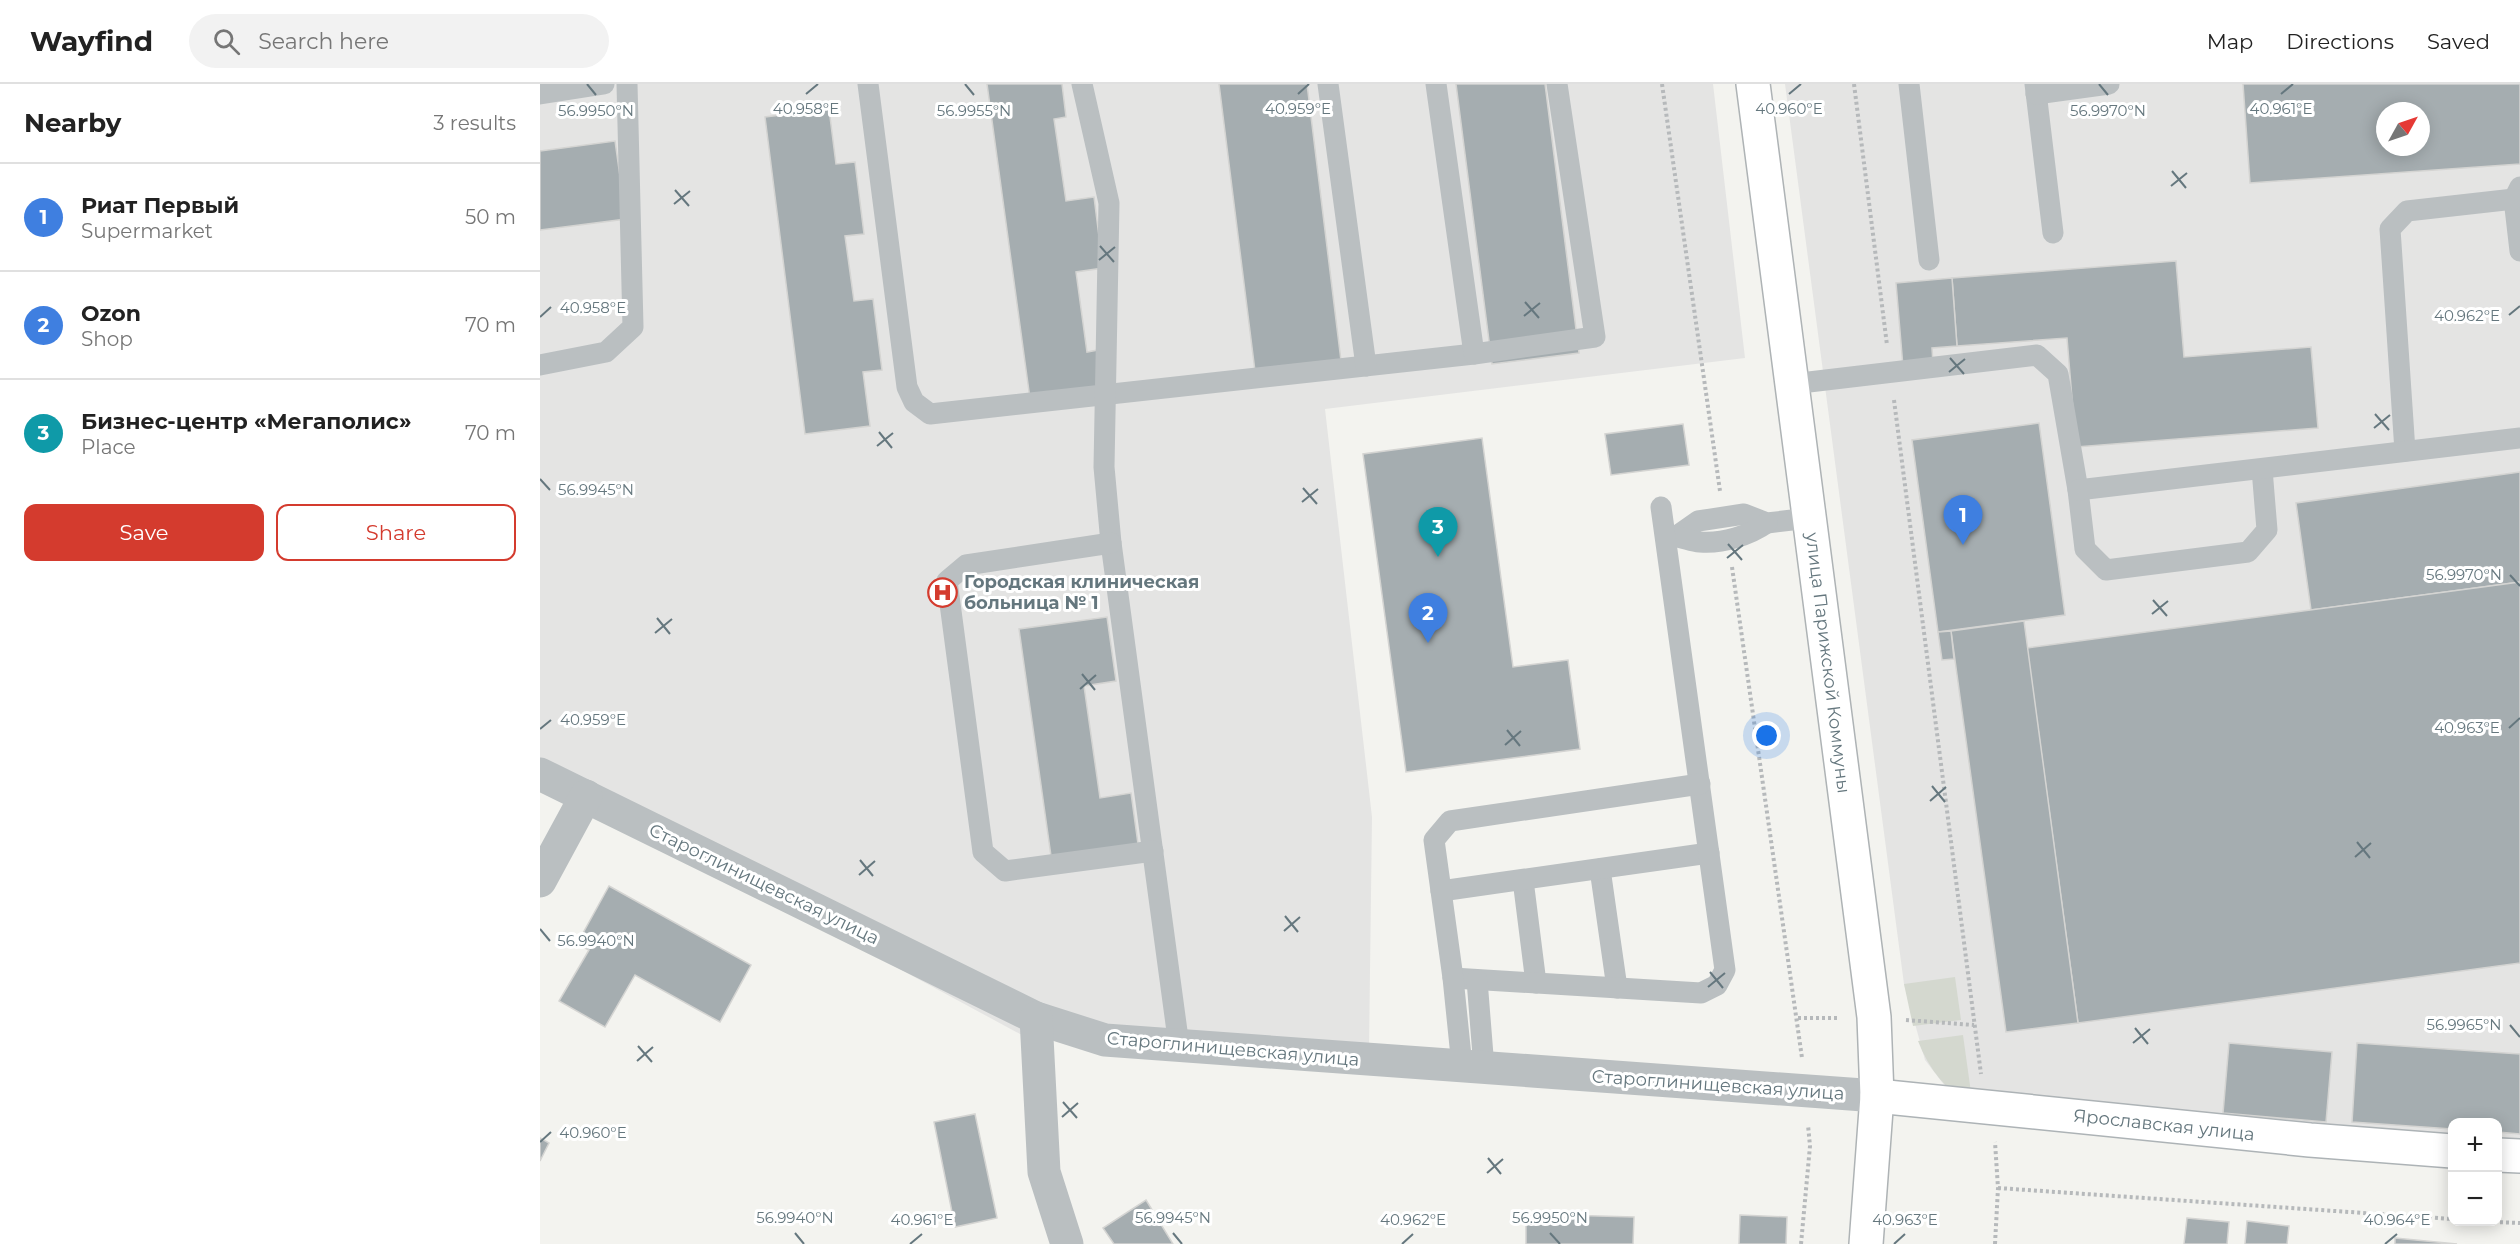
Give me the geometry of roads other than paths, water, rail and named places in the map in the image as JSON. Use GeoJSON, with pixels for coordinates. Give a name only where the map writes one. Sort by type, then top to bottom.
{"type":"FeatureCollection","features":[{"type":"Feature","properties":{"kind":"main road","name":"улица Парижской Коммуны"},"geometry":{"type":"LineString","coordinates":[[1753,84],[1874,1017],[1877,1096],[1866,1244]]}},
{"type":"Feature","properties":{"kind":"main road","name":"Ярославская улица"},"geometry":{"type":"LineString","coordinates":[[1877,1096],[2310,1140],[2448,1151]]}},
{"type":"Feature","properties":{"kind":"main road"},"geometry":{"type":"LineString","coordinates":[[2502,1155],[2520,1156]]}},
{"type":"Feature","properties":{"kind":"street","name":"Староглинищевская улица"},"geometry":{"type":"LineString","coordinates":[[540,774],[1036,1018],[1105,1040],[1877,1096]]}},
{"type":"Feature","properties":{"kind":"street"},"geometry":{"type":"LineString","coordinates":[[540,881],[586,796]]}},
{"type":"Feature","properties":{"kind":"street"},"geometry":{"type":"LineString","coordinates":[[1036,1018],[1044,1172],[1066,1244]]}},
{"type":"Feature","properties":{"kind":"lane"},"geometry":{"type":"LineString","coordinates":[[540,94],[604,84]]}},
{"type":"Feature","properties":{"kind":"lane"},"geometry":{"type":"LineString","coordinates":[[540,365],[606,352],[633,327],[627,84]]}},
{"type":"Feature","properties":{"kind":"lane"},"geometry":{"type":"LineString","coordinates":[[868,84],[908,387],[914,402],[930,414],[1474,354],[1594,337],[1557,84]]}},
{"type":"Feature","properties":{"kind":"lane"},"geometry":{"type":"LineString","coordinates":[[1082,84],[1109,203],[1104,467],[1111,543],[1179,1046]]}},
{"type":"Feature","properties":{"kind":"lane"},"geometry":{"type":"LineString","coordinates":[[1328,84],[1366,366]]}},
{"type":"Feature","properties":{"kind":"lane"},"geometry":{"type":"LineString","coordinates":[[1436,84],[1474,354]]}},
{"type":"Feature","properties":{"kind":"lane"},"geometry":{"type":"LineString","coordinates":[[1909,84],[1929,260]]}},
{"type":"Feature","properties":{"kind":"lane"},"geometry":{"type":"LineString","coordinates":[[2052,233],[2036,89],[2109,84]]}},
{"type":"Feature","properties":{"kind":"lane"},"geometry":{"type":"LineString","coordinates":[[2405,452],[2390,229],[2407,211],[2517,193],[2520,251]]}},
{"type":"Feature","properties":{"kind":"lane"},"geometry":{"type":"LineString","coordinates":[[1792,384],[2037,355],[2058,374],[2078,490],[2085,549],[2106,570],[2248,552],[2266,530],[2262,469]]}},
{"type":"Feature","properties":{"kind":"lane"},"geometry":{"type":"LineString","coordinates":[[2078,490],[2520,438]]}},
{"type":"Feature","properties":{"kind":"lane"},"geometry":{"type":"LineString","coordinates":[[1453,978],[1701,993],[1717,985],[1725,970],[1700,783],[1672,536],[1661,507]]}},
{"type":"Feature","properties":{"kind":"lane"},"geometry":{"type":"LineString","coordinates":[[1672,536],[1701,542],[1724,528],[1750,535],[1767,523],[1809,518]]}},
{"type":"Feature","properties":{"kind":"lane"},"geometry":{"type":"LineString","coordinates":[[1111,543],[966,565],[947,581],[983,852],[1005,871],[1153,851]]}},
{"type":"Feature","properties":{"kind":"lane"},"geometry":{"type":"LineString","coordinates":[[1473,1067],[1453,978],[1434,840],[1450,821],[1700,783]]}},
{"type":"Feature","properties":{"kind":"lane"},"geometry":{"type":"LineString","coordinates":[[1441,891],[1709,853]]}},
{"type":"Feature","properties":{"kind":"lane"},"geometry":{"type":"LineString","coordinates":[[1600,869],[1617,988]]}},
{"type":"Feature","properties":{"kind":"lane"},"geometry":{"type":"LineString","coordinates":[[1523,880],[1536,983]]}},
{"type":"Feature","properties":{"kind":"lane"},"geometry":{"type":"LineString","coordinates":[[1473,1067],[1477,980]]}},
{"type":"Feature","properties":{"kind":"place","name":"Риат Первый"},"geometry":{"type":"Point","coordinates":[1963,545]}},
{"type":"Feature","properties":{"kind":"place","name":"Бизнес-центр «Мегаполис»"},"geometry":{"type":"Point","coordinates":[1438,557]}},
{"type":"Feature","properties":{"kind":"place","name":"Городская клиническая больница № 1"},"geometry":{"type":"Point","coordinates":[943,592]}},
{"type":"Feature","properties":{"kind":"place","name":"Ozon"},"geometry":{"type":"Point","coordinates":[1428,643]}}]}
